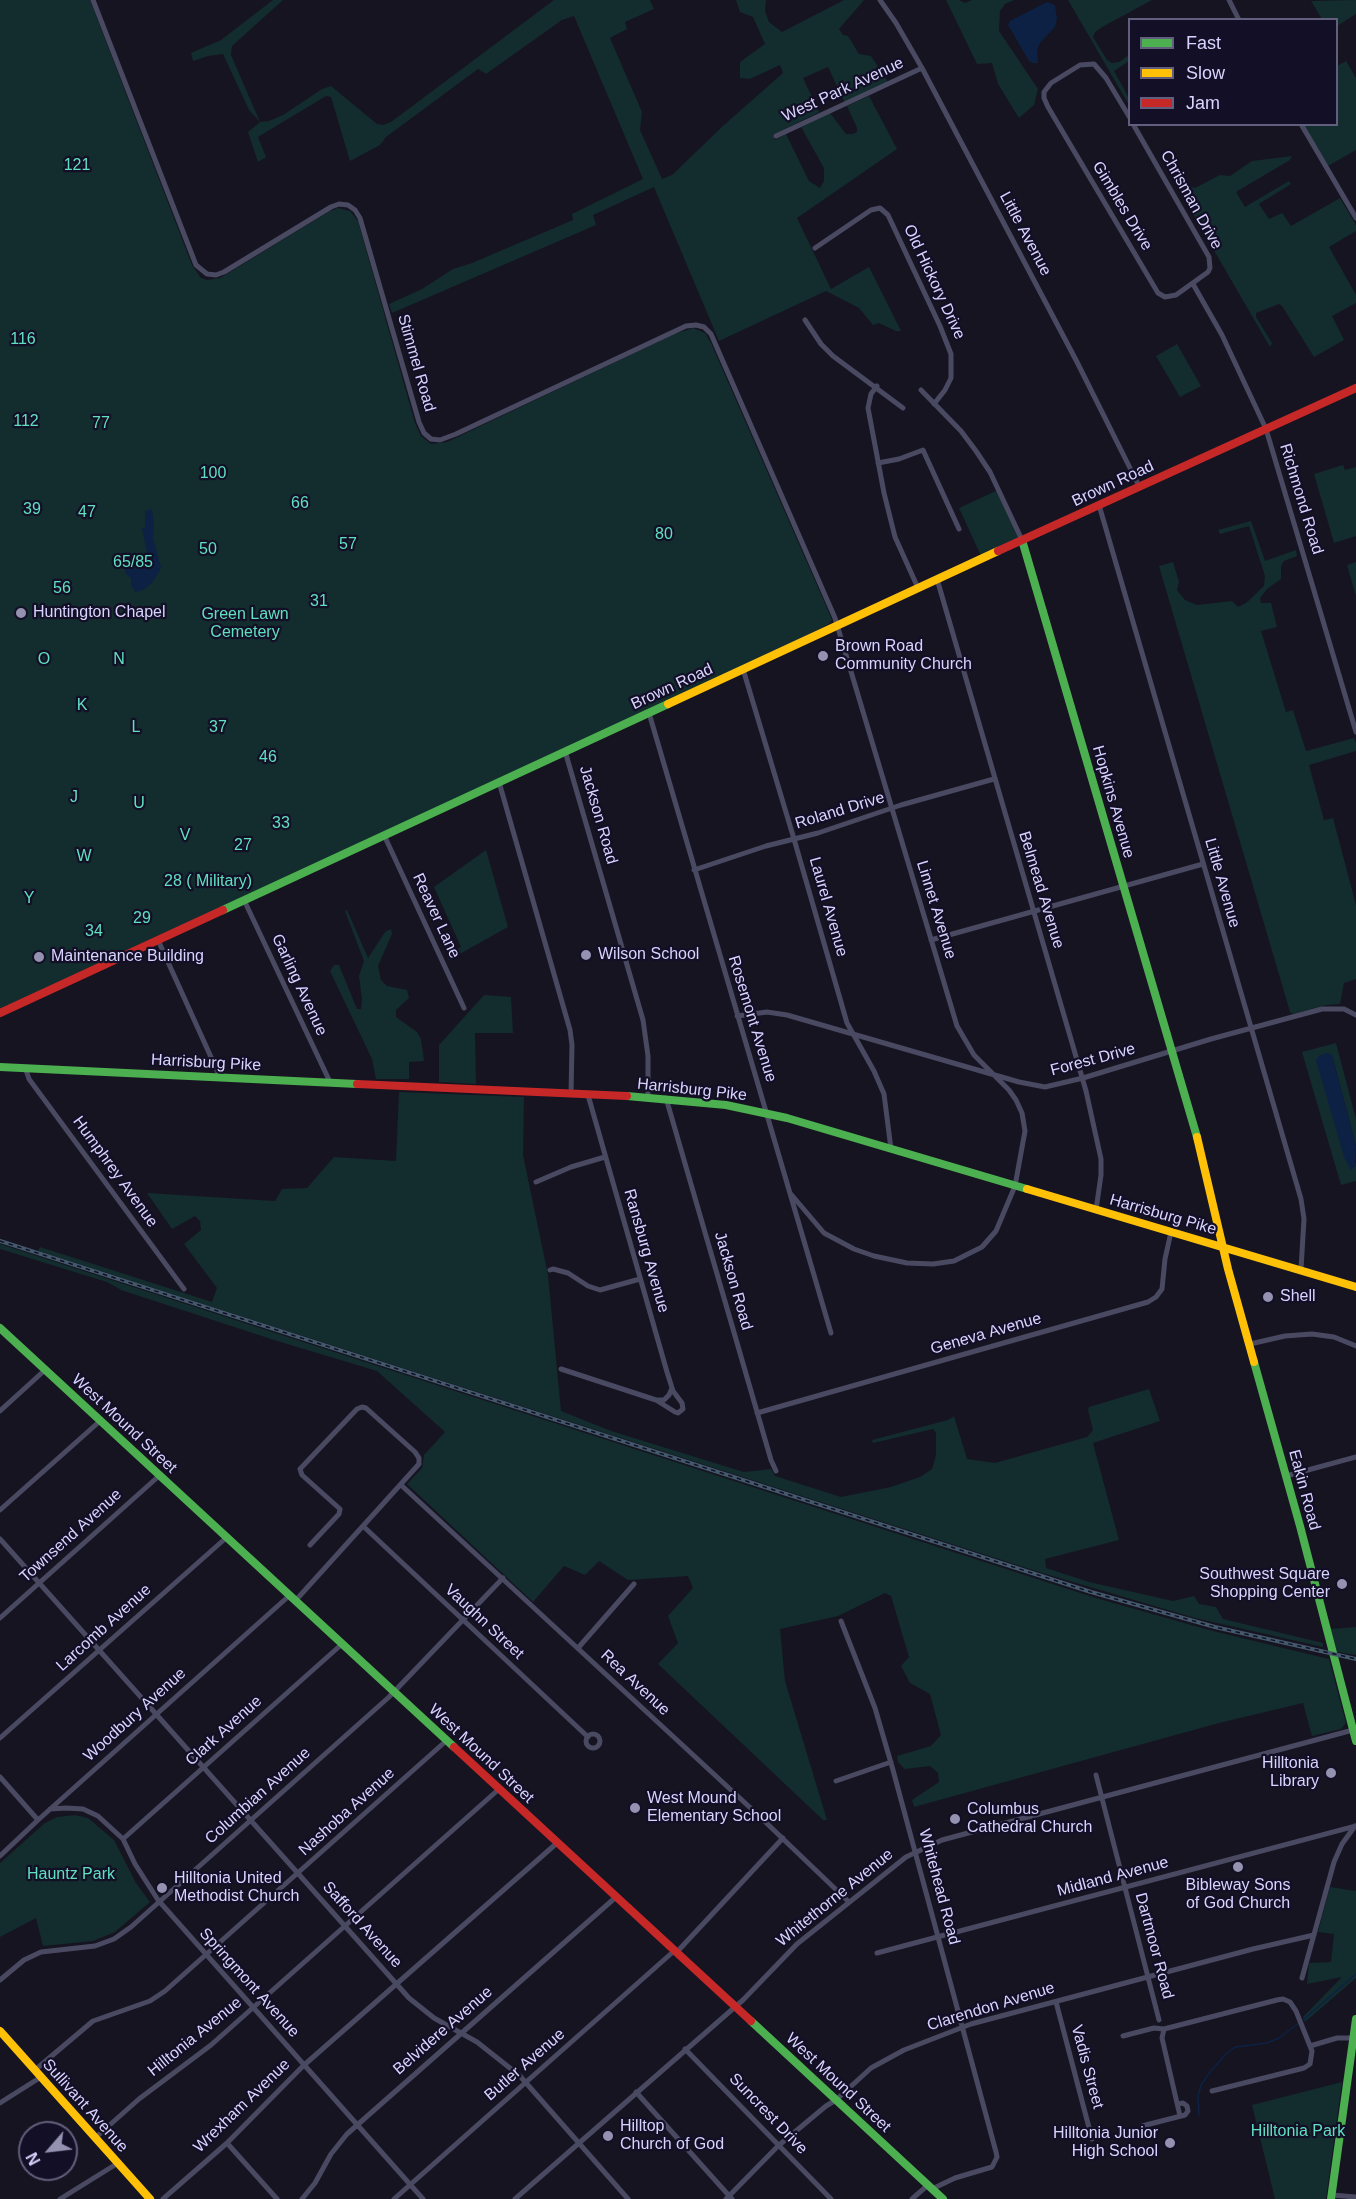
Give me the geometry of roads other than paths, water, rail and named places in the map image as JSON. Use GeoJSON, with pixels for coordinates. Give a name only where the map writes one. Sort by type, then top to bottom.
{"type":"FeatureCollection","features":[{"type":"Feature","properties":{"kind":"main road","name":"Brown Road"},"geometry":{"type":"LineString","coordinates":[[0,1013],[837,625],[1356,388]]}},
{"type":"Feature","properties":{"kind":"main road","name":"Hopkins Avenue"},"geometry":{"type":"LineString","coordinates":[[1022,540],[1172,1051],[1211,1188],[1224,1247]]}},
{"type":"Feature","properties":{"kind":"main road","name":"Harrisburg Pike"},"geometry":{"type":"LineString","coordinates":[[0,1067],[648,1097],[726,1105],[766,1113],[891,1149],[1356,1287]]}},
{"type":"Feature","properties":{"kind":"main road","name":"Eakin Road"},"geometry":{"type":"LineString","coordinates":[[1224,1247],[1356,1741]]}},
{"type":"Feature","properties":{"kind":"main road","name":"West Mound Street"},"geometry":{"type":"LineString","coordinates":[[0,1328],[943,2199]]}},
{"type":"Feature","properties":{"kind":"main road"},"geometry":{"type":"LineString","coordinates":[[1331,2197],[1356,2019]]}},
{"type":"Feature","properties":{"kind":"main road","name":"Sullivant Avenue"},"geometry":{"type":"LineString","coordinates":[[0,2031],[150,2199]]}},
{"type":"Feature","properties":{"kind":"street","name":"Stimmel Road"},"geometry":{"type":"LineString","coordinates":[[93,0],[196,265],[207,274],[216,275],[224,272],[331,207],[339,204],[348,205],[360,218],[419,422],[424,433],[431,439],[440,440],[456,434],[687,326],[704,327],[711,334],[837,625]]}},
{"type":"Feature","properties":{"kind":"street","name":"Little Avenue"},"geometry":{"type":"LineString","coordinates":[[880,0],[896,22],[922,68],[1072,352],[1139,486]]}},
{"type":"Feature","properties":{"kind":"street"},"geometry":{"type":"LineString","coordinates":[[1229,0],[1238,18]]}},
{"type":"Feature","properties":{"kind":"street","name":"Gimbles Drive"},"geometry":{"type":"LineString","coordinates":[[1128,115],[1106,78],[1094,64],[1080,65],[1046,88],[1044,98],[1158,293],[1166,297],[1176,295],[1193,284]]}},
{"type":"Feature","properties":{"kind":"street","name":"West Park Avenue"},"geometry":{"type":"LineString","coordinates":[[776,136],[922,68]]}},
{"type":"Feature","properties":{"kind":"street","name":"Chrisman Drive"},"geometry":{"type":"LineString","coordinates":[[1134,126],[1209,257],[1208,272],[1193,284]]}},
{"type":"Feature","properties":{"kind":"street"},"geometry":{"type":"LineString","coordinates":[[1302,126],[1356,218]]}},
{"type":"Feature","properties":{"kind":"street","name":"Old Hickory Drive"},"geometry":{"type":"LineString","coordinates":[[815,248],[871,210],[880,208],[888,215],[951,354],[951,378],[934,404]]}},
{"type":"Feature","properties":{"kind":"street","name":"Richmond Road"},"geometry":{"type":"LineString","coordinates":[[1193,284],[1222,335],[1266,429],[1356,732]]}},
{"type":"Feature","properties":{"kind":"street"},"geometry":{"type":"LineString","coordinates":[[805,320],[820,344],[833,356],[877,386],[903,408]]}},
{"type":"Feature","properties":{"kind":"street"},"geometry":{"type":"LineString","coordinates":[[877,386],[868,401],[868,408],[878,463],[895,537],[918,588]]}},
{"type":"Feature","properties":{"kind":"street","name":"Hopkins Avenue"},"geometry":{"type":"LineString","coordinates":[[921,390],[960,430],[990,472],[1022,540]]}},
{"type":"Feature","properties":{"kind":"street"},"geometry":{"type":"LineString","coordinates":[[878,463],[899,459],[923,450],[959,529]]}},
{"type":"Feature","properties":{"kind":"street","name":"Little Avenue"},"geometry":{"type":"LineString","coordinates":[[1099,505],[1301,1199],[1304,1219],[1301,1269]]}},
{"type":"Feature","properties":{"kind":"street","name":"Belmead Avenue"},"geometry":{"type":"LineString","coordinates":[[937,579],[1083,1078],[1098,1137],[1101,1175],[1096,1210]]}},
{"type":"Feature","properties":{"kind":"street","name":"Linnet Avenue"},"geometry":{"type":"LineString","coordinates":[[790,1194],[819,1229],[839,1243],[890,1260],[933,1264],[954,1261],[987,1244],[999,1224],[1015,1186],[1025,1139],[1025,1123],[1016,1100],[974,1055],[957,1026],[837,625]]}},
{"type":"Feature","properties":{"kind":"street","name":"Laurel Avenue"},"geometry":{"type":"LineString","coordinates":[[742,669],[847,1023],[884,1094],[891,1149]]}},
{"type":"Feature","properties":{"kind":"street","name":"Rosemont Avenue"},"geometry":{"type":"LineString","coordinates":[[649,713],[831,1333]]}},
{"type":"Feature","properties":{"kind":"street","name":"Jackson Road"},"geometry":{"type":"LineString","coordinates":[[565,752],[643,1020],[648,1056],[648,1097]]}},
{"type":"Feature","properties":{"kind":"street","name":"Roland Drive"},"geometry":{"type":"LineString","coordinates":[[694,870],[766,846],[994,779]]}},
{"type":"Feature","properties":{"kind":"street"},"geometry":{"type":"LineString","coordinates":[[499,782],[570,1030],[571,1094]]}},
{"type":"Feature","properties":{"kind":"street","name":"Reaver Lane"},"geometry":{"type":"LineString","coordinates":[[384,836],[464,1008]]}},
{"type":"Feature","properties":{"kind":"street"},"geometry":{"type":"LineString","coordinates":[[931,940],[1203,864]]}},
{"type":"Feature","properties":{"kind":"street","name":"Garling Avenue"},"geometry":{"type":"LineString","coordinates":[[244,900],[330,1082]]}},
{"type":"Feature","properties":{"kind":"street"},"geometry":{"type":"LineString","coordinates":[[158,940],[220,1078]]}},
{"type":"Feature","properties":{"kind":"street","name":"Forest Drive"},"geometry":{"type":"LineString","coordinates":[[737,1016],[767,1012],[787,1015],[1019,1082],[1045,1087],[1322,1009],[1337,1007],[1354,1013]]}},
{"type":"Feature","properties":{"kind":"street","name":"Humphrey Avenue"},"geometry":{"type":"LineString","coordinates":[[26,1070],[29,1079],[184,1289]]}},
{"type":"Feature","properties":{"kind":"street","name":"Ransburg Avenue"},"geometry":{"type":"LineString","coordinates":[[588,1095],[672,1387],[683,1406],[681,1411],[675,1412],[656,1400]]}},
{"type":"Feature","properties":{"kind":"street","name":"Jackson Road"},"geometry":{"type":"LineString","coordinates":[[666,1098],[757,1413],[776,1471]]}},
{"type":"Feature","properties":{"kind":"street"},"geometry":{"type":"LineString","coordinates":[[536,1182],[571,1167],[605,1157]]}},
{"type":"Feature","properties":{"kind":"street","name":"Geneva Avenue"},"geometry":{"type":"LineString","coordinates":[[757,1413],[1148,1302],[1162,1289],[1171,1232]]}},
{"type":"Feature","properties":{"kind":"street"},"geometry":{"type":"LineString","coordinates":[[550,1270],[568,1273],[588,1286],[600,1290],[640,1280]]}},
{"type":"Feature","properties":{"kind":"street"},"geometry":{"type":"LineString","coordinates":[[1250,1344],[1285,1336],[1312,1334],[1334,1337],[1356,1346]]}},
{"type":"Feature","properties":{"kind":"street"},"geometry":{"type":"LineString","coordinates":[[561,1369],[656,1400],[664,1400],[672,1387]]}},
{"type":"Feature","properties":{"kind":"street"},"geometry":{"type":"LineString","coordinates":[[0,1411],[45,1370]]}},
{"type":"Feature","properties":{"kind":"street","name":"Woodbury Avenue"},"geometry":{"type":"LineString","coordinates":[[0,1856],[156,1714],[293,1598],[417,1468],[420,1458],[371,1410],[359,1407],[300,1471],[340,1509],[339,1514],[310,1545]]}},
{"type":"Feature","properties":{"kind":"street"},"geometry":{"type":"LineString","coordinates":[[0,1509],[100,1421]]}},
{"type":"Feature","properties":{"kind":"street"},"geometry":{"type":"LineString","coordinates":[[1286,1476],[1356,1457]]}},
{"type":"Feature","properties":{"kind":"street","name":"Townsend Avenue"},"geometry":{"type":"LineString","coordinates":[[0,1618],[160,1475]]}},
{"type":"Feature","properties":{"kind":"street","name":"Rea Avenue"},"geometry":{"type":"LineString","coordinates":[[401,1485],[783,1838],[849,1902]]}},
{"type":"Feature","properties":{"kind":"street","name":"Vaughn Street"},"geometry":{"type":"LineString","coordinates":[[363,1526],[588,1737]]}},
{"type":"Feature","properties":{"kind":"street","name":"Larcomb Avenue"},"geometry":{"type":"LineString","coordinates":[[0,1738],[227,1537]]}},
{"type":"Feature","properties":{"kind":"street","name":"Safford Avenue"},"geometry":{"type":"LineString","coordinates":[[0,1539],[397,1984],[424,2012],[503,2061],[628,2199]]}},
{"type":"Feature","properties":{"kind":"street","name":"Columbian Avenue"},"geometry":{"type":"LineString","coordinates":[[0,1980],[24,1960],[41,1952],[95,1946],[114,1939],[159,1902],[394,1692],[503,1578]]}},
{"type":"Feature","properties":{"kind":"street"},"geometry":{"type":"LineString","coordinates":[[578,1648],[634,1584]]}},
{"type":"Feature","properties":{"kind":"street","name":"Whitehead Road"},"geometry":{"type":"LineString","coordinates":[[841,1621],[874,1708],[891,1762],[996,2152],[996,2163],[988,2169],[930,2187]]}},
{"type":"Feature","properties":{"kind":"street","name":"Clark Avenue"},"geometry":{"type":"LineString","coordinates":[[123,1839],[342,1644]]}},
{"type":"Feature","properties":{"kind":"street","name":"Whitethorne Avenue"},"geometry":{"type":"LineString","coordinates":[[515,2199],[734,2006],[797,1944],[892,1867],[915,1852],[942,1840],[1353,1730]]}},
{"type":"Feature","properties":{"kind":"street","name":"Nashoba Avenue"},"geometry":{"type":"LineString","coordinates":[[0,2103],[38,2074],[93,2021],[150,2001],[165,1991],[446,1741]]}},
{"type":"Feature","properties":{"kind":"street"},"geometry":{"type":"LineString","coordinates":[[836,1781],[891,1762]]}},
{"type":"Feature","properties":{"kind":"street","name":"Dartmoor Road"},"geometry":{"type":"LineString","coordinates":[[1096,1775],[1160,2020]]}},
{"type":"Feature","properties":{"kind":"street"},"geometry":{"type":"LineString","coordinates":[[0,1777],[38,1820]]}},
{"type":"Feature","properties":{"kind":"street","name":"Hilltonia Avenue"},"geometry":{"type":"LineString","coordinates":[[95,2138],[139,2099],[211,2045],[499,1789]]}},
{"type":"Feature","properties":{"kind":"street","name":"Springmont Avenue"},"geometry":{"type":"LineString","coordinates":[[50,1809],[83,1809],[98,1816],[123,1839],[135,1864],[159,1902],[423,2199]]}},
{"type":"Feature","properties":{"kind":"street"},"geometry":{"type":"LineString","coordinates":[[1302,1978],[1334,1862],[1342,1844],[1355,1826]]}},
{"type":"Feature","properties":{"kind":"street","name":"Midland Avenue"},"geometry":{"type":"LineString","coordinates":[[877,1953],[1355,1826]]}},
{"type":"Feature","properties":{"kind":"street","name":"Butler Avenue"},"geometry":{"type":"LineString","coordinates":[[394,2199],[675,1952],[783,1838]]}},
{"type":"Feature","properties":{"kind":"street","name":"Wrexham Avenue"},"geometry":{"type":"LineString","coordinates":[[163,2199],[227,2143],[305,2065],[557,1843]]}},
{"type":"Feature","properties":{"kind":"street","name":"Belvidere Avenue"},"geometry":{"type":"LineString","coordinates":[[302,2199],[315,2183],[331,2154],[357,2125],[616,1897]]}},
{"type":"Feature","properties":{"kind":"street","name":"Clarendon Avenue"},"geometry":{"type":"LineString","coordinates":[[729,2198],[780,2145],[836,2100],[871,2068],[903,2050],[962,2027],[1253,1949],[1314,1935]]}},
{"type":"Feature","properties":{"kind":"street"},"geometry":{"type":"LineString","coordinates":[[1123,2036],[1154,2028],[1164,2029],[1283,1999],[1290,2002],[1310,2046],[1312,2058],[1310,2064],[1304,2068],[1212,2091]]}},
{"type":"Feature","properties":{"kind":"street","name":"Vadis Street"},"geometry":{"type":"LineString","coordinates":[[1056,2002],[1092,2139]]}},
{"type":"Feature","properties":{"kind":"street"},"geometry":{"type":"LineString","coordinates":[[1164,2029],[1162,2038],[1180,2116]]}},
{"type":"Feature","properties":{"kind":"street"},"geometry":{"type":"LineString","coordinates":[[1310,2046],[1340,2038],[1353,2038]]}},
{"type":"Feature","properties":{"kind":"street","name":"Suncrest Drive"},"geometry":{"type":"LineString","coordinates":[[686,2049],[831,2199]]}},
{"type":"Feature","properties":{"kind":"street"},"geometry":{"type":"LineString","coordinates":[[636,2092],[729,2198]]}},
{"type":"Feature","properties":{"kind":"street"},"geometry":{"type":"LineString","coordinates":[[1142,2126],[1185,2115],[1188,2108],[1183,2103],[1178,2104]]}},
{"type":"Feature","properties":{"kind":"street"},"geometry":{"type":"LineString","coordinates":[[227,2143],[277,2199]]}},
{"type":"Feature","properties":{"kind":"street"},"geometry":{"type":"LineString","coordinates":[[60,2199],[118,2163]]}},
{"type":"Feature","properties":{"kind":"street"},"geometry":{"type":"LineString","coordinates":[[912,2199],[930,2187]]}},
{"type":"Feature","properties":{"kind":"street"},"geometry":{"type":"LineString","coordinates":[[521,2193],[526,2199]]}},
{"type":"Feature","properties":{"kind":"street"},"geometry":{"type":"LineString","coordinates":[[1331,2197],[1356,2197]]}},
{"type":"Feature","properties":{"kind":"water"},"geometry":{"type":"Polygon","coordinates":[[[1047,2],[1055,5],[1057,19],[1055,27],[1040,43],[1037,50],[1038,63],[1033,63],[1029,61],[1008,25],[1010,21],[1047,2]]]}},
{"type":"Feature","properties":{"kind":"water"},"geometry":{"type":"Polygon","coordinates":[[[152,509],[153,538],[161,568],[152,583],[143,590],[135,592],[131,585],[131,578],[125,573],[126,568],[147,553],[142,529],[145,527],[145,511],[152,509]]]}},
{"type":"Feature","properties":{"kind":"water"},"geometry":{"type":"Polygon","coordinates":[[[1327,1053],[1332,1055],[1356,1146],[1355,1167],[1351,1170],[1344,1157],[1316,1060],[1327,1053]]]}},
{"type":"Feature","properties":{"kind":"waterway"},"geometry":{"type":"LineString","coordinates":[[1303,2020],[1356,1974]]}},
{"type":"Feature","properties":{"kind":"waterway"},"geometry":{"type":"LineString","coordinates":[[1199,2115],[1198,2096],[1201,2085],[1226,2054],[1235,2047],[1267,2043],[1279,2038],[1299,2023]]}},
{"type":"Feature","properties":{"kind":"railway"},"geometry":{"type":"LineString","coordinates":[[0,1241],[1091,1592],[1215,1627],[1356,1659]]}},
{"type":"Feature","properties":{"kind":"place","name":"Huntington Chapel"},"geometry":{"type":"Point","coordinates":[21,613]}},
{"type":"Feature","properties":{"kind":"place","name":"Brown Road Community Church"},"geometry":{"type":"Point","coordinates":[823,656]}},
{"type":"Feature","properties":{"kind":"place","name":"Wilson School"},"geometry":{"type":"Point","coordinates":[586,955]}},
{"type":"Feature","properties":{"kind":"place","name":"Maintenance Building"},"geometry":{"type":"Point","coordinates":[39,957]}},
{"type":"Feature","properties":{"kind":"place","name":"Shell"},"geometry":{"type":"Point","coordinates":[1268,1297]}},
{"type":"Feature","properties":{"kind":"place","name":"Southwest Square Shopping Center"},"geometry":{"type":"Point","coordinates":[1342,1584]}},
{"type":"Feature","properties":{"kind":"place","name":"Hilltonia Library"},"geometry":{"type":"Point","coordinates":[1331,1773]}},
{"type":"Feature","properties":{"kind":"place","name":"West Mound Elementary School"},"geometry":{"type":"Point","coordinates":[635,1808]}},
{"type":"Feature","properties":{"kind":"place","name":"Columbus Cathedral Church"},"geometry":{"type":"Point","coordinates":[955,1819]}},
{"type":"Feature","properties":{"kind":"place","name":"Bibleway Sons of God Church"},"geometry":{"type":"Point","coordinates":[1238,1867]}},
{"type":"Feature","properties":{"kind":"place","name":"Hilltonia United Methodist Church"},"geometry":{"type":"Point","coordinates":[162,1888]}},
{"type":"Feature","properties":{"kind":"place","name":"Hilltop Church of God"},"geometry":{"type":"Point","coordinates":[608,2136]}},
{"type":"Feature","properties":{"kind":"place","name":"Hilltonia Junior High School"},"geometry":{"type":"Point","coordinates":[1170,2143]}},
{"type":"Feature","properties":{"kind":"park label","name":"121"},"geometry":{"type":"Point","coordinates":[77,166]}},
{"type":"Feature","properties":{"kind":"park label","name":"116"},"geometry":{"type":"Point","coordinates":[23,340]}},
{"type":"Feature","properties":{"kind":"park label","name":"112"},"geometry":{"type":"Point","coordinates":[26,422]}},
{"type":"Feature","properties":{"kind":"park label","name":"77"},"geometry":{"type":"Point","coordinates":[101,424]}},
{"type":"Feature","properties":{"kind":"park label","name":"100"},"geometry":{"type":"Point","coordinates":[213,474]}},
{"type":"Feature","properties":{"kind":"park label","name":"66"},"geometry":{"type":"Point","coordinates":[300,504]}},
{"type":"Feature","properties":{"kind":"park label","name":"39"},"geometry":{"type":"Point","coordinates":[32,510]}},
{"type":"Feature","properties":{"kind":"park label","name":"47"},"geometry":{"type":"Point","coordinates":[87,513]}},
{"type":"Feature","properties":{"kind":"park label","name":"80"},"geometry":{"type":"Point","coordinates":[664,535]}},
{"type":"Feature","properties":{"kind":"park label","name":"57"},"geometry":{"type":"Point","coordinates":[348,545]}},
{"type":"Feature","properties":{"kind":"park label","name":"50"},"geometry":{"type":"Point","coordinates":[208,550]}},
{"type":"Feature","properties":{"kind":"park label","name":"65/85"},"geometry":{"type":"Point","coordinates":[133,563]}},
{"type":"Feature","properties":{"kind":"park label","name":"56"},"geometry":{"type":"Point","coordinates":[62,589]}},
{"type":"Feature","properties":{"kind":"park label","name":"31"},"geometry":{"type":"Point","coordinates":[319,602]}},
{"type":"Feature","properties":{"kind":"park label","name":"Green Lawn Cemetery"},"geometry":{"type":"Point","coordinates":[245,624]}},
{"type":"Feature","properties":{"kind":"park label","name":"O"},"geometry":{"type":"Point","coordinates":[44,660]}},
{"type":"Feature","properties":{"kind":"park label","name":"N"},"geometry":{"type":"Point","coordinates":[119,660]}},
{"type":"Feature","properties":{"kind":"park label","name":"K"},"geometry":{"type":"Point","coordinates":[82,706]}},
{"type":"Feature","properties":{"kind":"park label","name":"L"},"geometry":{"type":"Point","coordinates":[136,728]}},
{"type":"Feature","properties":{"kind":"park label","name":"37"},"geometry":{"type":"Point","coordinates":[218,728]}},
{"type":"Feature","properties":{"kind":"park label","name":"46"},"geometry":{"type":"Point","coordinates":[268,758]}},
{"type":"Feature","properties":{"kind":"park label","name":"J"},"geometry":{"type":"Point","coordinates":[74,798]}},
{"type":"Feature","properties":{"kind":"park label","name":"U"},"geometry":{"type":"Point","coordinates":[139,804]}},
{"type":"Feature","properties":{"kind":"park label","name":"33"},"geometry":{"type":"Point","coordinates":[281,824]}},
{"type":"Feature","properties":{"kind":"park label","name":"V"},"geometry":{"type":"Point","coordinates":[185,836]}},
{"type":"Feature","properties":{"kind":"park label","name":"27"},"geometry":{"type":"Point","coordinates":[243,846]}},
{"type":"Feature","properties":{"kind":"park label","name":"W"},"geometry":{"type":"Point","coordinates":[84,857]}},
{"type":"Feature","properties":{"kind":"park label","name":"28 ( Military)"},"geometry":{"type":"Point","coordinates":[208,882]}},
{"type":"Feature","properties":{"kind":"park label","name":"Y"},"geometry":{"type":"Point","coordinates":[29,899]}},
{"type":"Feature","properties":{"kind":"park label","name":"29"},"geometry":{"type":"Point","coordinates":[142,919]}},
{"type":"Feature","properties":{"kind":"park label","name":"34"},"geometry":{"type":"Point","coordinates":[94,932]}},
{"type":"Feature","properties":{"kind":"park label","name":"Hauntz Park"},"geometry":{"type":"Point","coordinates":[71,1875]}},
{"type":"Feature","properties":{"kind":"park label","name":"Hilltonia Park"},"geometry":{"type":"Point","coordinates":[1298,2132]}}]}
